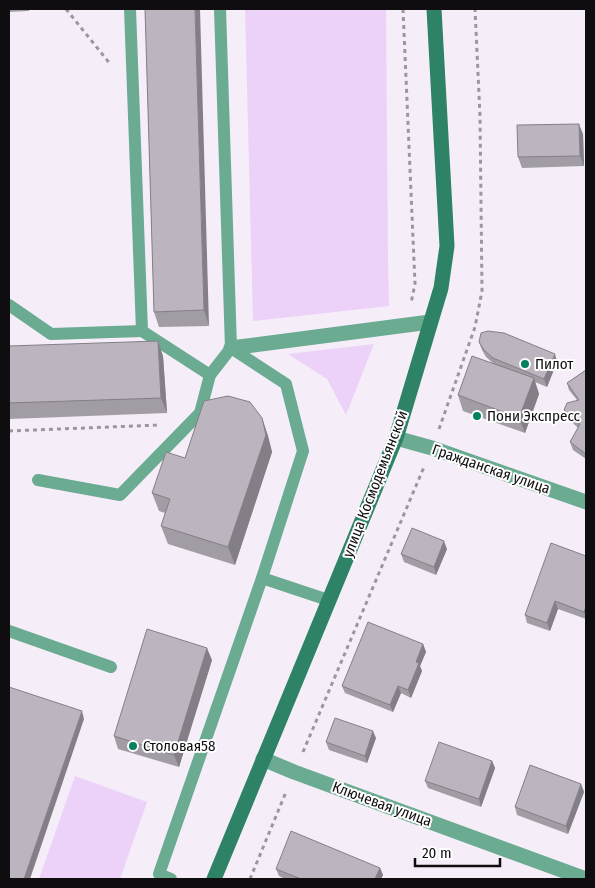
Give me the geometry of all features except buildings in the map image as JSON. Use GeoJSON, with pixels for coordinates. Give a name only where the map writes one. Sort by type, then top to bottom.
{"type":"FeatureCollection","features":[{"type":"Feature","properties":{"kind":"main road","name":"улица Космодемьянской"},"geometry":{"type":"LineString","coordinates":[[214,879],[396,438],[441,288],[447,246],[434,9]]}},
{"type":"Feature","properties":{"kind":"street"},"geometry":{"type":"LineString","coordinates":[[231,348],[430,322]]}},
{"type":"Feature","properties":{"kind":"street","name":"Гражданская улица"},"geometry":{"type":"LineString","coordinates":[[396,438],[432,448],[586,502]]}},
{"type":"Feature","properties":{"kind":"street","name":"Ключевая улица"},"geometry":{"type":"LineString","coordinates":[[263,759],[586,879]]}},
{"type":"Feature","properties":{"kind":"lane"},"geometry":{"type":"LineString","coordinates":[[130,9],[142,330]]}},
{"type":"Feature","properties":{"kind":"lane"},"geometry":{"type":"LineString","coordinates":[[38,480],[120,495],[200,413],[210,375],[231,348],[220,9]]}},
{"type":"Feature","properties":{"kind":"lane"},"geometry":{"type":"LineString","coordinates":[[9,305],[51,334],[142,330],[210,375]]}},
{"type":"Feature","properties":{"kind":"lane"},"geometry":{"type":"LineString","coordinates":[[171,879],[159,874],[262,578],[303,451],[286,384],[231,348]]}},
{"type":"Feature","properties":{"kind":"lane"},"geometry":{"type":"LineString","coordinates":[[262,578],[328,600]]}},
{"type":"Feature","properties":{"kind":"lane"},"geometry":{"type":"LineString","coordinates":[[9,631],[111,667]]}},
{"type":"Feature","properties":{"kind":"path"},"geometry":{"type":"LineString","coordinates":[[66,9],[133,93]]}},
{"type":"Feature","properties":{"kind":"path"},"geometry":{"type":"LineString","coordinates":[[403,9],[415,284],[406,325]]}},
{"type":"Feature","properties":{"kind":"path"},"geometry":{"type":"LineString","coordinates":[[9,431],[161,425]]}},
{"type":"Feature","properties":{"kind":"shaded area"},"geometry":{"type":"Polygon","coordinates":[[[245,9],[386,9],[389,306],[253,321],[245,9]]]}},
{"type":"Feature","properties":{"kind":"shaded area"},"geometry":{"type":"Polygon","coordinates":[[[374,344],[346,415],[327,379],[288,354],[374,344]]]}},
{"type":"Feature","properties":{"kind":"shaded area"},"geometry":{"type":"Polygon","coordinates":[[[75,776],[147,802],[120,879],[39,879],[75,776]]]}},
{"type":"Feature","properties":{"kind":"place","name":"Пилот"},"geometry":{"type":"Point","coordinates":[525,364]}},
{"type":"Feature","properties":{"kind":"place","name":"Пони Экспресс"},"geometry":{"type":"Point","coordinates":[477,416]}},
{"type":"Feature","properties":{"kind":"place","name":"Столовая58"},"geometry":{"type":"Point","coordinates":[133,746]}}]}
